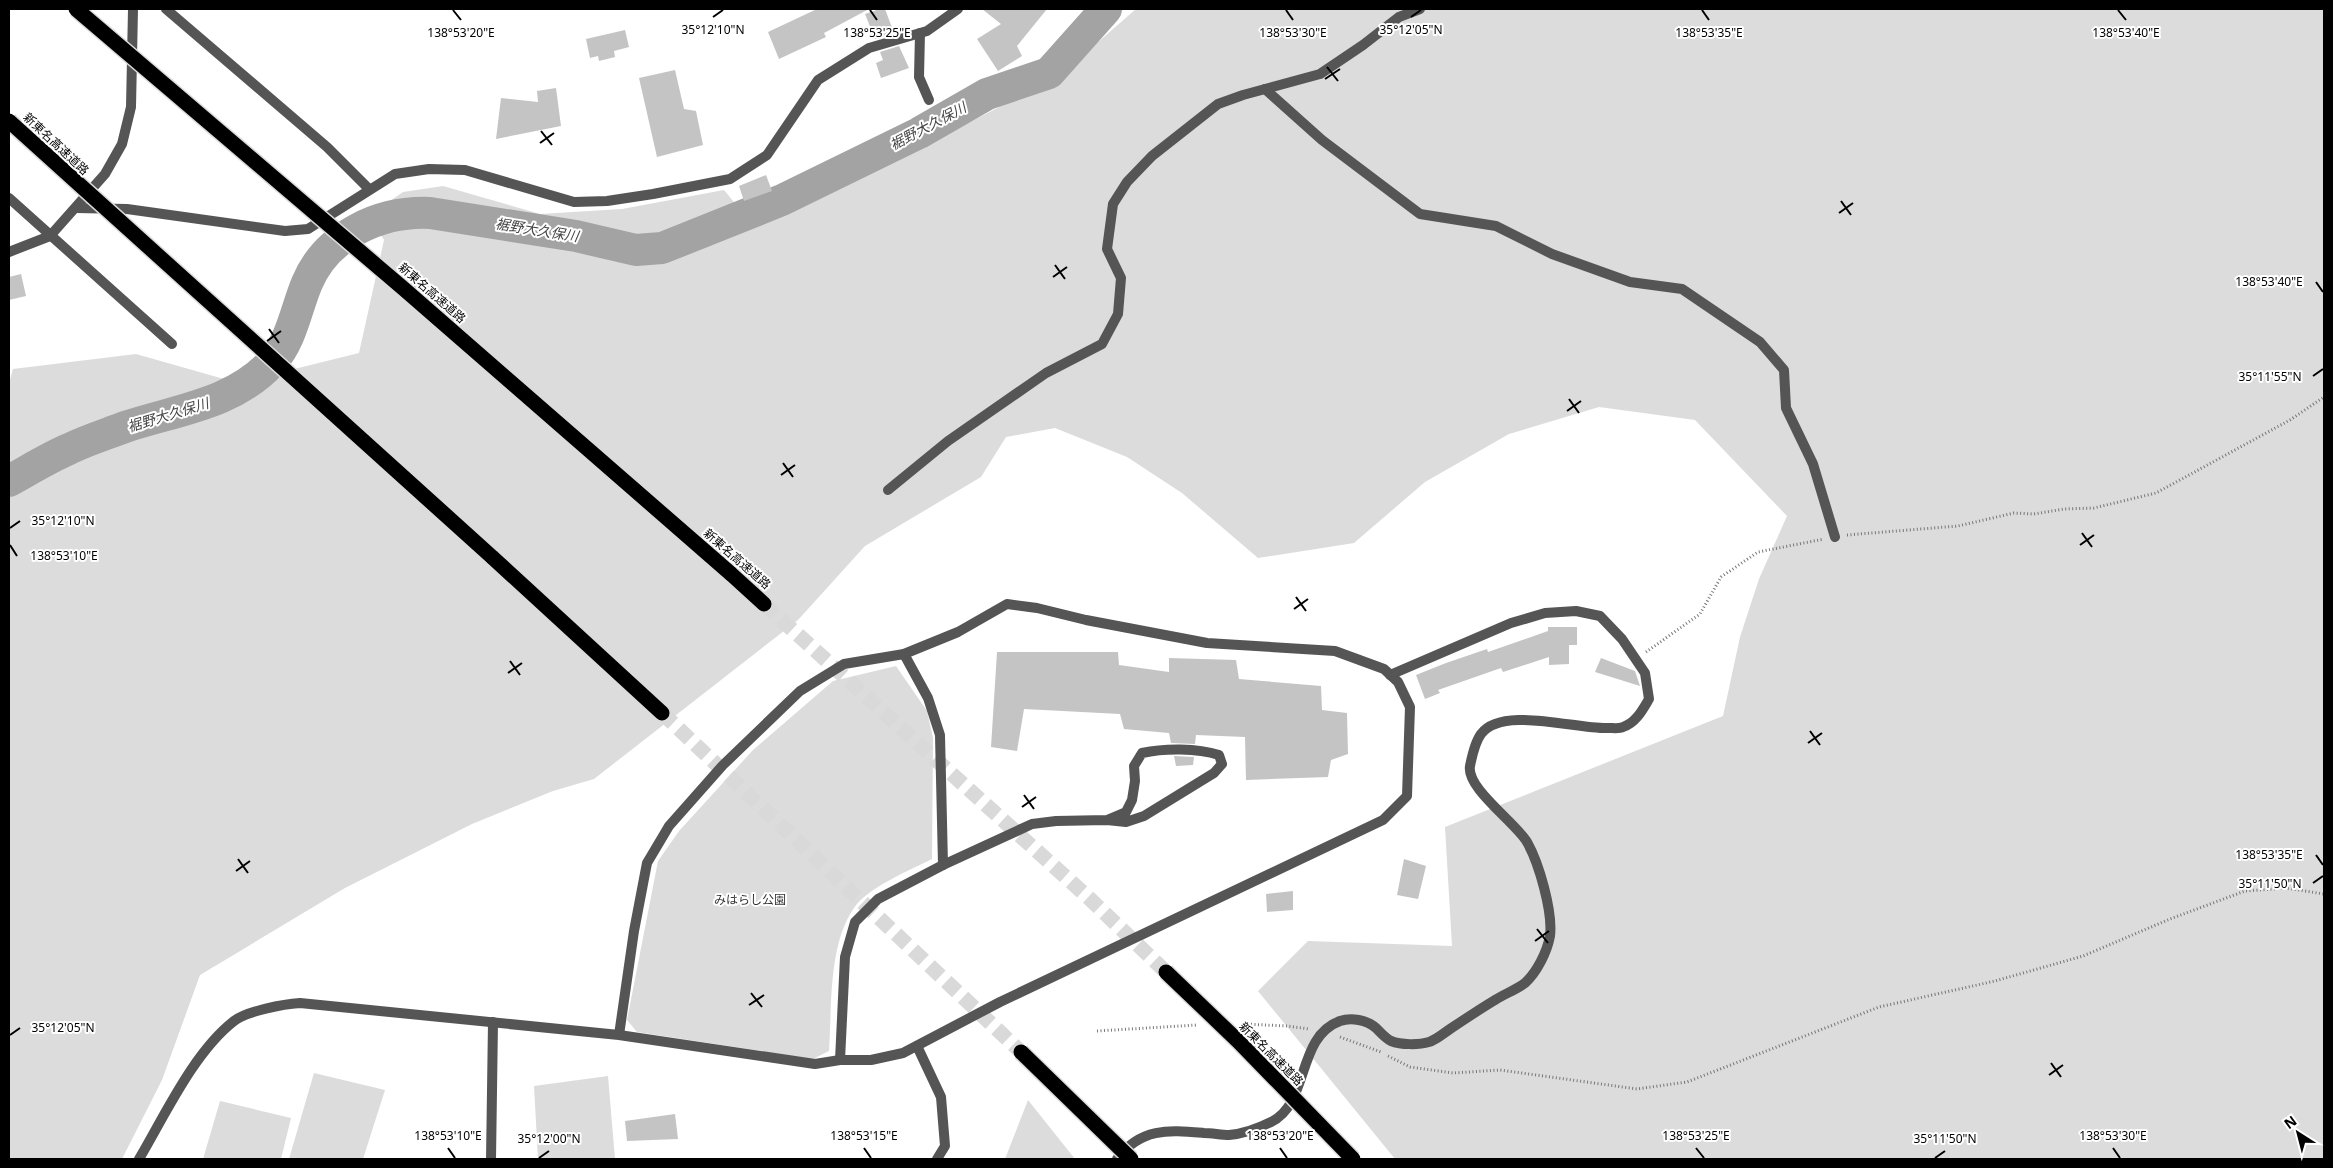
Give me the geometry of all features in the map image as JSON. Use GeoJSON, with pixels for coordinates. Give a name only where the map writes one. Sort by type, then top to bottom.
{"type":"FeatureCollection","features":[{"type":"Feature","properties":{"kind":"highway","name":"新東名高速道路"},"geometry":{"type":"LineString","coordinates":[[76,9],[404,289],[764,604]]}},
{"type":"Feature","properties":{"kind":"highway","name":"新東名高速道路"},"geometry":{"type":"LineString","coordinates":[[9,121],[662,713]]}},
{"type":"Feature","properties":{"kind":"highway","name":"新東名高速道路"},"geometry":{"type":"LineString","coordinates":[[1166,972],[1238,1041],[1353,1159]]}},
{"type":"Feature","properties":{"kind":"highway"},"geometry":{"type":"LineString","coordinates":[[1021,1052],[1131,1159]]}},
{"type":"Feature","properties":{"kind":"street"},"geometry":{"type":"LineString","coordinates":[[9,252],[50,236],[105,174],[122,144],[132,107],[133,9]]}},
{"type":"Feature","properties":{"kind":"street"},"geometry":{"type":"LineString","coordinates":[[166,9],[327,147],[369,189]]}},
{"type":"Feature","properties":{"kind":"street"},"geometry":{"type":"LineString","coordinates":[[76,208],[127,209],[285,231],[308,229],[395,174],[429,169],[465,170],[574,202],[599,201],[653,194],[730,179],[767,155],[818,80],[869,48],[927,31],[958,9]]}},
{"type":"Feature","properties":{"kind":"street"},"geometry":{"type":"LineString","coordinates":[[888,490],[948,441],[1046,372],[1102,344],[1118,314],[1121,278],[1107,249],[1113,204],[1127,182],[1172,138],[1218,104],[1320,74],[1363,45],[1399,17],[1420,9]]}},
{"type":"Feature","properties":{"kind":"street"},"geometry":{"type":"LineString","coordinates":[[920,33],[918,77],[929,100]]}},
{"type":"Feature","properties":{"kind":"street"},"geometry":{"type":"LineString","coordinates":[[1264,89],[1322,140],[1420,214],[1496,226],[1552,254],[1630,282],[1682,289],[1760,342],[1784,370],[1786,408],[1813,464],[1835,537]]}},
{"type":"Feature","properties":{"kind":"street"},"geometry":{"type":"LineString","coordinates":[[9,198],[172,344]]}},
{"type":"Feature","properties":{"kind":"street"},"geometry":{"type":"LineString","coordinates":[[139,1159],[199,1058],[235,1020],[280,1004],[300,1003],[619,1036],[815,1064],[840,1060],[871,1060],[903,1053],[1000,1002],[1383,820],[1406,796],[1410,707],[1398,682],[1384,669],[1335,651],[1207,643],[1086,620],[1037,608],[1007,604],[958,632],[904,654],[844,664],[800,691],[723,765],[668,826],[647,863],[634,931],[619,1036]]}},
{"type":"Feature","properties":{"kind":"street"},"geometry":{"type":"LineString","coordinates":[[1117,1159],[1128,1146],[1145,1135],[1159,1130],[1229,1135],[1272,1122],[1284,1113],[1296,1091],[1311,1050],[1329,1026],[1342,1020],[1358,1019],[1374,1026],[1392,1041],[1411,1044],[1430,1042],[1497,998],[1524,983],[1539,966],[1550,936],[1542,876],[1527,842],[1476,786],[1470,770],[1473,753],[1482,732],[1500,722],[1525,718],[1599,729],[1623,727],[1638,716],[1649,699],[1645,673],[1622,639],[1600,616],[1576,611],[1545,613],[1511,623],[1390,675]]}},
{"type":"Feature","properties":{"kind":"street"},"geometry":{"type":"LineString","coordinates":[[904,654],[928,698],[940,735],[943,865]]}},
{"type":"Feature","properties":{"kind":"street"},"geometry":{"type":"LineString","coordinates":[[840,1060],[845,957],[855,922],[878,899],[943,865],[1032,824],[1107,820],[1126,822],[1144,816],[1214,773],[1222,764],[1219,755],[1209,752],[1174,750],[1156,750],[1142,753],[1134,766],[1135,781],[1132,800],[1126,812],[1107,820]]}},
{"type":"Feature","properties":{"kind":"street"},"geometry":{"type":"LineString","coordinates":[[490,1159],[493,1022]]}},
{"type":"Feature","properties":{"kind":"street"},"geometry":{"type":"LineString","coordinates":[[917,1046],[941,1097],[945,1146],[937,1159]]}},
{"type":"Feature","properties":{"kind":"path"},"geometry":{"type":"LineString","coordinates":[[1636,659],[1700,614],[1721,577],[1758,552],[1790,544],[1861,533],[1958,526],[2014,513],[2034,514],[2064,509],[2094,508],[2156,494],[2290,420],[2324,398]]}},
{"type":"Feature","properties":{"kind":"path"},"geometry":{"type":"LineString","coordinates":[[1235,1023],[1287,1026],[1324,1032],[1378,1051],[1410,1067],[1453,1073],[1500,1070],[1637,1089],[1687,1082],[1879,1007],[1995,980],[2083,956],[2170,919],[2245,891],[2286,888],[2324,894]]}},
{"type":"Feature","properties":{"kind":"path"},"geometry":{"type":"LineString","coordinates":[[1097,1031],[1198,1025]]}},
{"type":"Feature","properties":{"kind":"green space"},"geometry":{"type":"Polygon","coordinates":[[[1136,9],[2324,9],[2324,1159],[1395,1159],[1258,991],[1308,941],[1452,946],[1445,827],[1723,716],[1740,637],[1759,579],[1787,516],[1695,420],[1599,407],[1509,434],[1425,482],[1354,543],[1258,558],[1182,493],[1127,457],[1055,428],[1006,437],[981,477],[865,546],[798,620],[594,779],[553,791],[472,824],[345,888],[200,975],[162,1080],[122,1159],[9,1159],[9,383],[13,369],[136,354],[238,383],[359,353],[384,240],[364,219],[403,192],[443,186],[540,214],[622,209],[724,190],[748,219],[897,160],[1059,76],[1136,9]]]}},
{"type":"Feature","properties":{"kind":"green space","name":"みはらし公園"},"geometry":{"type":"Polygon","coordinates":[[[896,666],[927,711],[933,738],[932,859],[869,893],[854,908],[846,923],[835,958],[831,996],[829,1051],[813,1059],[637,1032],[627,1020],[658,861],[679,831],[753,750],[833,681],[896,666]]]}},
{"type":"Feature","properties":{"kind":"green space"},"geometry":{"type":"Polygon","coordinates":[[[314,1073],[385,1090],[363,1159],[289,1159],[314,1073]]]}},
{"type":"Feature","properties":{"kind":"green space"},"geometry":{"type":"Polygon","coordinates":[[[608,1076],[615,1159],[538,1159],[534,1086],[608,1076]]]}},
{"type":"Feature","properties":{"kind":"green space"},"geometry":{"type":"Polygon","coordinates":[[[1028,1100],[1075,1159],[1005,1159],[1028,1100]]]}},
{"type":"Feature","properties":{"kind":"green space"},"geometry":{"type":"Polygon","coordinates":[[[220,1101],[291,1118],[281,1159],[203,1159],[220,1101]]]}},
{"type":"Feature","properties":{"kind":"building"},"geometry":{"type":"Polygon","coordinates":[[[817,9],[869,9],[824,33],[826,37],[779,59],[768,32],[817,9]]]}},
{"type":"Feature","properties":{"kind":"building"},"geometry":{"type":"Polygon","coordinates":[[[885,9],[894,33],[875,39],[865,14],[885,9]]]}},
{"type":"Feature","properties":{"kind":"building"},"geometry":{"type":"Polygon","coordinates":[[[982,9],[1047,9],[1017,46],[1022,56],[998,71],[977,39],[1001,24],[982,9]]]}},
{"type":"Feature","properties":{"kind":"building"},"geometry":{"type":"Polygon","coordinates":[[[625,30],[629,47],[614,51],[615,57],[599,61],[598,56],[590,58],[586,39],[625,30]]]}},
{"type":"Feature","properties":{"kind":"building"},"geometry":{"type":"Polygon","coordinates":[[[899,46],[909,68],[881,78],[876,63],[883,60],[880,52],[899,46]]]}},
{"type":"Feature","properties":{"kind":"building"},"geometry":{"type":"Polygon","coordinates":[[[675,70],[684,109],[696,111],[703,145],[657,157],[639,78],[675,70]]]}},
{"type":"Feature","properties":{"kind":"building"},"geometry":{"type":"Polygon","coordinates":[[[556,88],[561,126],[496,139],[501,98],[538,102],[537,91],[556,88]]]}},
{"type":"Feature","properties":{"kind":"building"},"geometry":{"type":"Polygon","coordinates":[[[766,175],[772,191],[744,201],[739,186],[766,175]]]}},
{"type":"Feature","properties":{"kind":"building"},"geometry":{"type":"Polygon","coordinates":[[[21,274],[26,296],[9,300],[9,277],[21,274]]]}},
{"type":"Feature","properties":{"kind":"building"},"geometry":{"type":"Polygon","coordinates":[[[1548,627],[1577,627],[1577,645],[1569,645],[1569,664],[1549,665],[1549,657],[1503,672],[1501,668],[1438,690],[1440,693],[1425,699],[1416,675],[1487,649],[1488,652],[1548,631],[1548,627]]]}},
{"type":"Feature","properties":{"kind":"building"},"geometry":{"type":"Polygon","coordinates":[[[997,652],[1118,652],[1119,665],[1169,672],[1169,658],[1236,660],[1239,679],[1321,686],[1322,710],[1347,713],[1348,754],[1331,760],[1328,777],[1246,780],[1245,737],[1196,735],[1195,744],[1171,743],[1169,733],[1124,729],[1120,714],[1024,709],[1017,751],[991,747],[997,652]]]}},
{"type":"Feature","properties":{"kind":"building"},"geometry":{"type":"Polygon","coordinates":[[[1601,658],[1635,671],[1640,686],[1595,672],[1601,658]]]}},
{"type":"Feature","properties":{"kind":"building"},"geometry":{"type":"Polygon","coordinates":[[[1174,756],[1194,757],[1193,765],[1176,766],[1174,756]]]}},
{"type":"Feature","properties":{"kind":"building"},"geometry":{"type":"Polygon","coordinates":[[[1404,859],[1426,866],[1418,899],[1397,895],[1404,859]]]}},
{"type":"Feature","properties":{"kind":"building"},"geometry":{"type":"Polygon","coordinates":[[[1293,891],[1293,910],[1267,912],[1266,894],[1293,891]]]}},
{"type":"Feature","properties":{"kind":"building"},"geometry":{"type":"Polygon","coordinates":[[[675,1114],[678,1139],[627,1141],[625,1121],[675,1114]]]}},
{"type":"Feature","properties":{"kind":"waterway","name":"裾野大久保川"},"geometry":{"type":"LineString","coordinates":[[9,481],[54,456],[83,443],[125,427],[222,397],[257,376],[272,362],[284,344],[307,283],[316,266],[342,239],[357,229],[392,216],[430,213],[576,236],[636,250],[662,248],[782,200],[919,133],[987,94],[1049,73],[1106,9]]}},
{"type":"Feature","properties":{"kind":"tunnel"},"geometry":{"type":"LineString","coordinates":[[764,604],[1090,899],[1166,972]]}},
{"type":"Feature","properties":{"kind":"tunnel"},"geometry":{"type":"LineString","coordinates":[[662,713],[1021,1052]]}}]}
